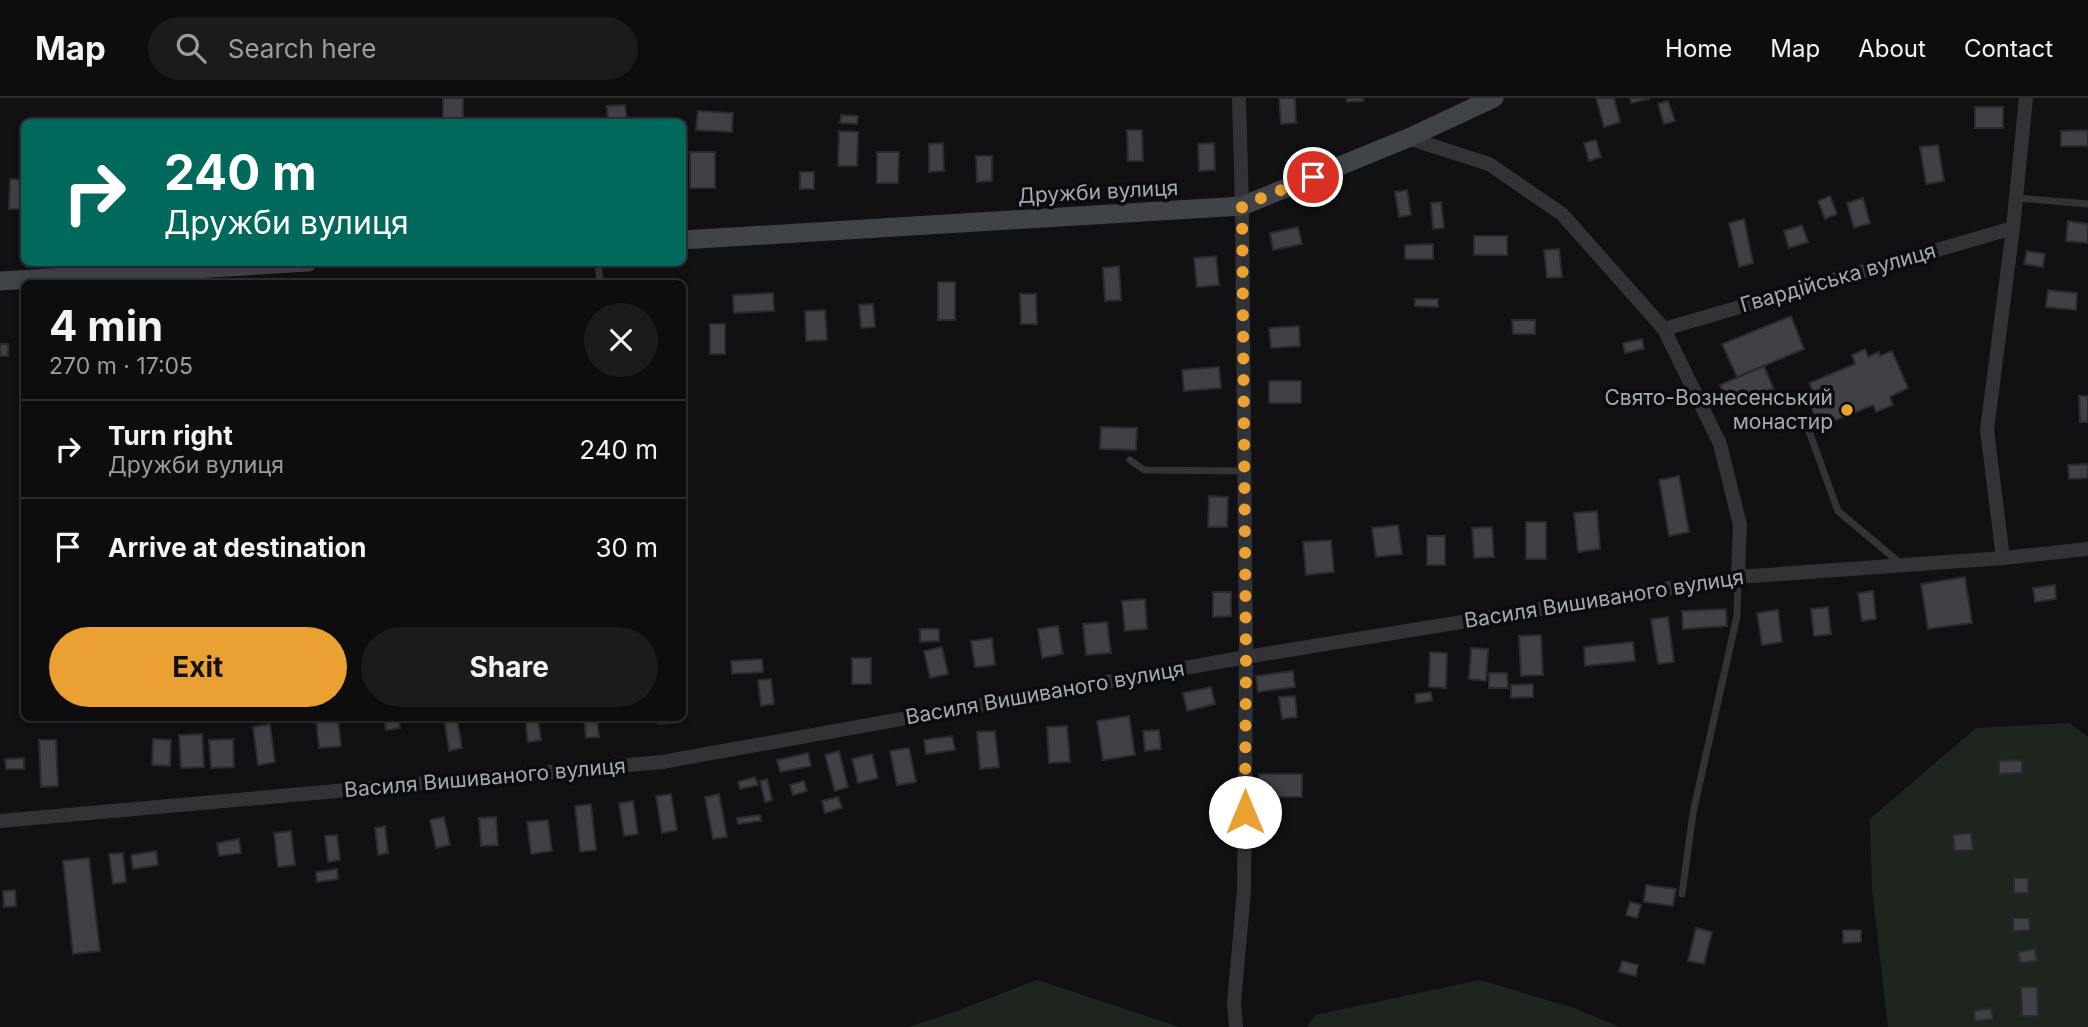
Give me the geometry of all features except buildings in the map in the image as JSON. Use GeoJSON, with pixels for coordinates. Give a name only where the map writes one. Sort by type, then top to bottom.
{"type":"FeatureCollection","features":[{"type":"Feature","properties":{"kind":"street"},"geometry":{"type":"LineString","coordinates":[[1236,1027],[1234,1003],[1244,890],[1246,657],[1239,98]]}},
{"type":"Feature","properties":{"kind":"street","name":"Дружби вулиця"},"geometry":{"type":"LineString","coordinates":[[686,240],[1242,206],[1408,138],[1494,98]]}},
{"type":"Feature","properties":{"kind":"street"},"geometry":{"type":"LineString","coordinates":[[2003,558],[1987,430],[2013,228],[2026,98]]}},
{"type":"Feature","properties":{"kind":"street"},"geometry":{"type":"LineString","coordinates":[[1408,138],[1489,164],[1562,214],[1664,329],[1720,444],[1740,525],[1738,577]]}},
{"type":"Feature","properties":{"kind":"street","name":"Гвардійська вулиця"},"geometry":{"type":"LineString","coordinates":[[1664,329],[2013,228]]}},
{"type":"Feature","properties":{"kind":"street"},"geometry":{"type":"LineString","coordinates":[[70,280],[256,266]]}},
{"type":"Feature","properties":{"kind":"street"},"geometry":{"type":"LineString","coordinates":[[0,281],[21,281]]}},
{"type":"Feature","properties":{"kind":"street","name":"Василя Вишиваного вулиця"},"geometry":{"type":"LineString","coordinates":[[0,821],[662,762],[1246,657],[1738,577],[2003,558],[2088,549]]}},
{"type":"Feature","properties":{"kind":"lane"},"geometry":{"type":"LineString","coordinates":[[2016,198],[2088,204]]}},
{"type":"Feature","properties":{"kind":"lane"},"geometry":{"type":"LineString","coordinates":[[1805,420],[1838,511],[1901,564]]}},
{"type":"Feature","properties":{"kind":"lane"},"geometry":{"type":"LineString","coordinates":[[1130,460],[1144,470],[1244,471]]}},
{"type":"Feature","properties":{"kind":"lane"},"geometry":{"type":"LineString","coordinates":[[1682,894],[1693,813],[1737,616],[1738,577]]}},
{"type":"Feature","properties":{"kind":"shaded area"},"geometry":{"type":"Polygon","coordinates":[[[2069,723],[2088,737],[2088,1027],[1888,1027],[1872,889],[1870,819],[1976,728],[2069,723]]]}},
{"type":"Feature","properties":{"kind":"shaded area"},"geometry":{"type":"Polygon","coordinates":[[[1037,980],[1180,1027],[908,1027],[1037,980]]]}},
{"type":"Feature","properties":{"kind":"shaded area"},"geometry":{"type":"Polygon","coordinates":[[[1480,980],[1574,1008],[1620,1027],[1307,1027],[1315,1015],[1480,980]]]}},
{"type":"Feature","properties":{"kind":"place","name":"Cвято-Вознесенський монастир"},"geometry":{"type":"Point","coordinates":[1847,410]}},
{"type":"Feature","properties":{"kind":"route"},"geometry":{"type":"LineString","coordinates":[[1245,812],[1242,206],[1313,177]]}}]}
